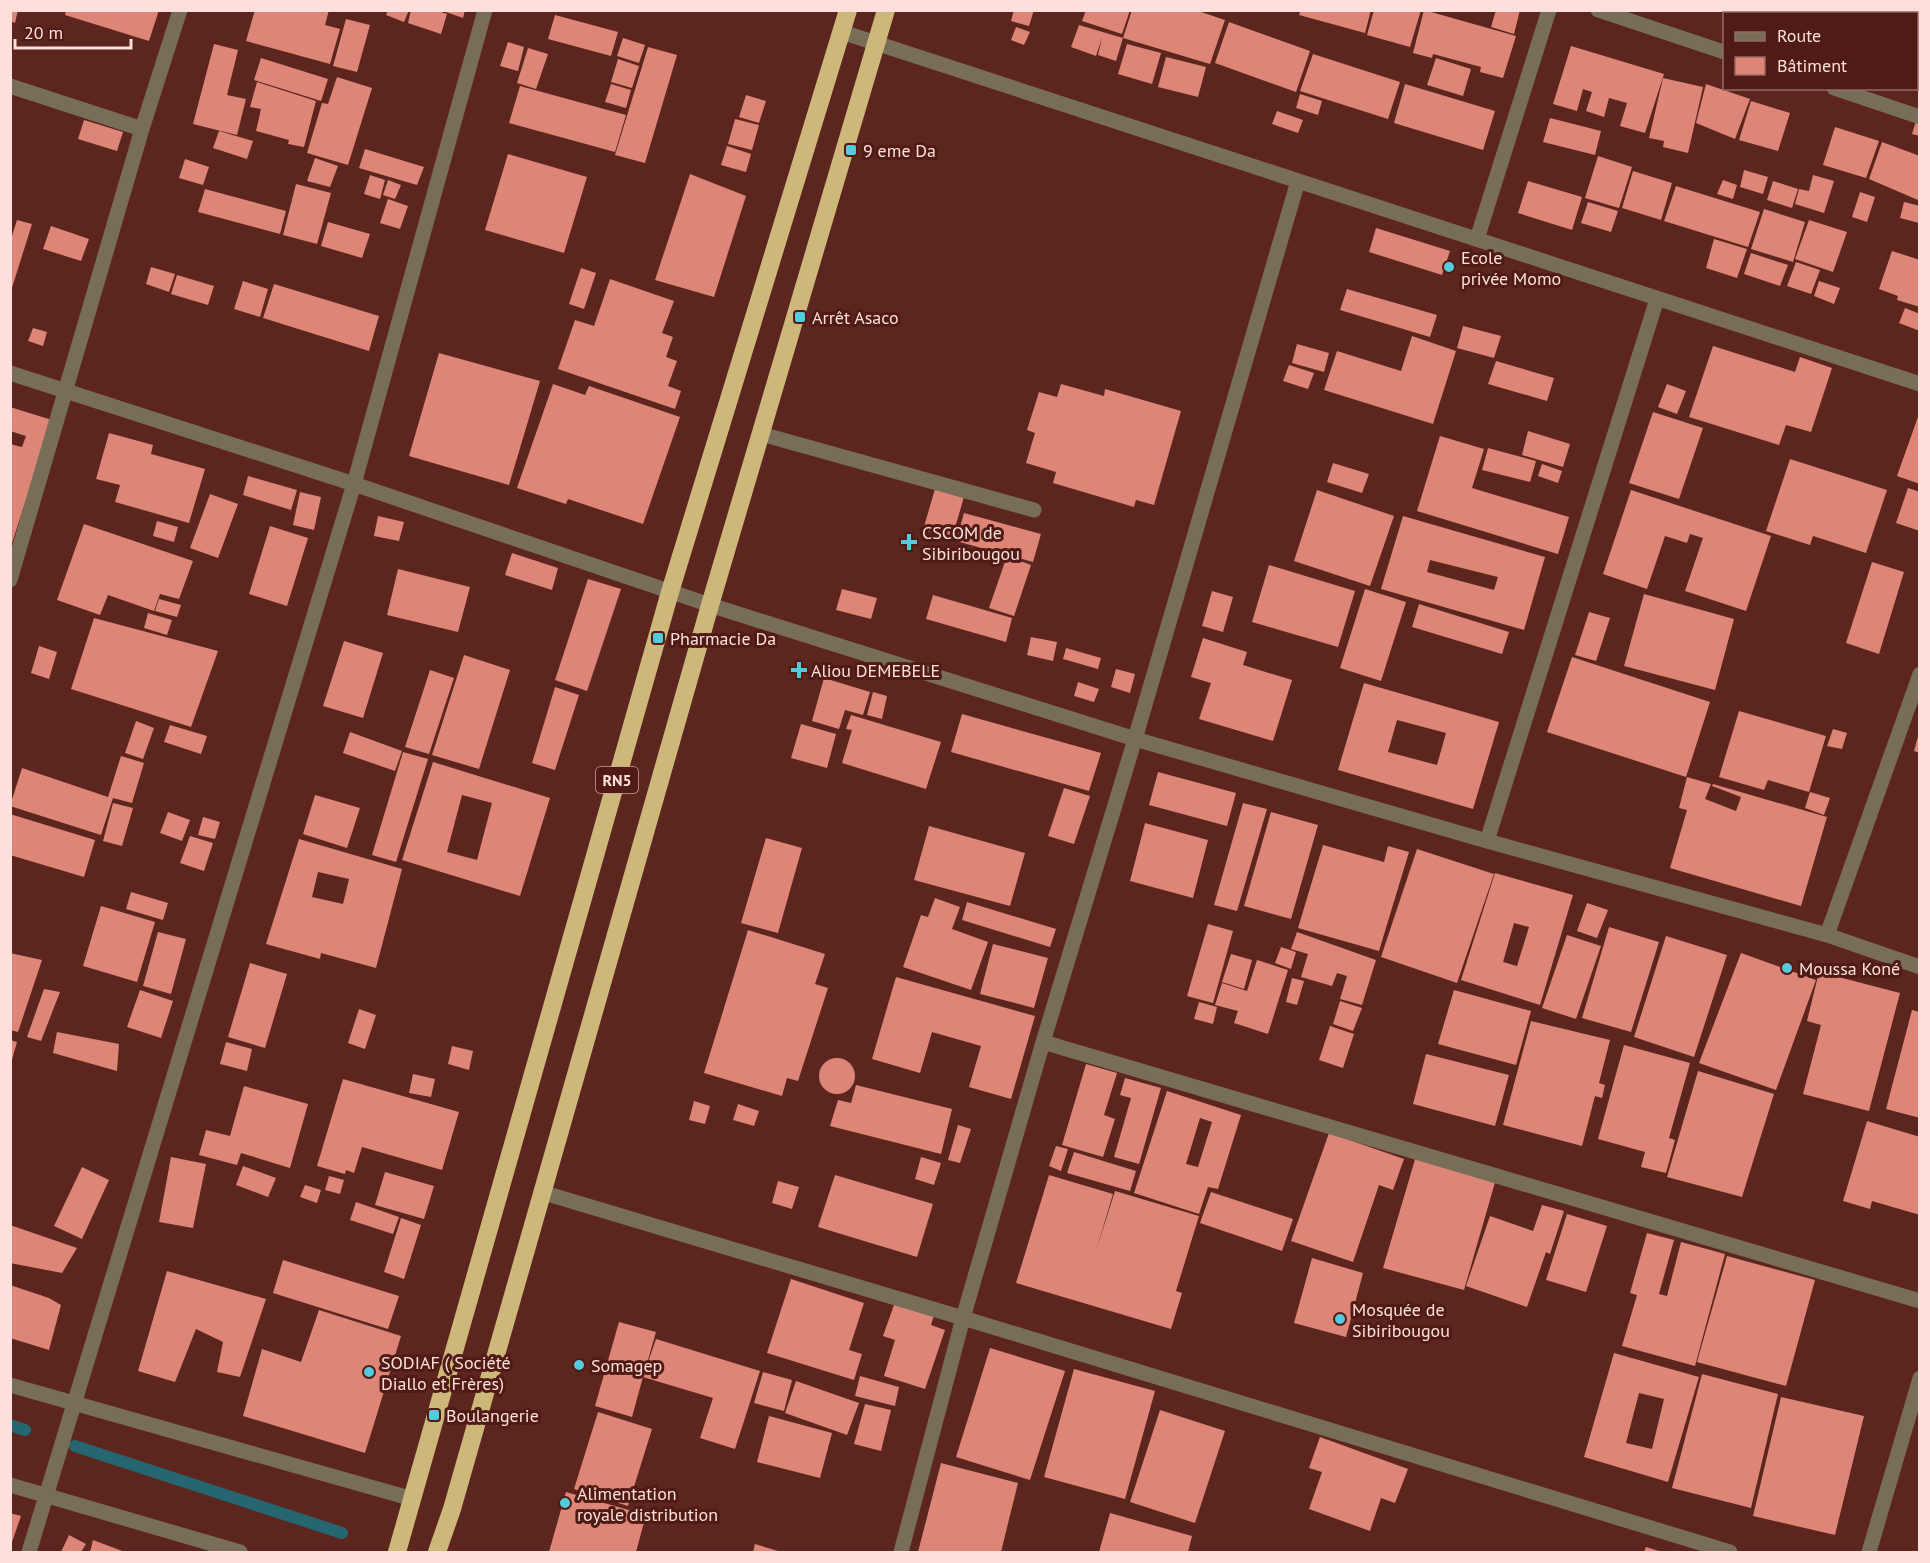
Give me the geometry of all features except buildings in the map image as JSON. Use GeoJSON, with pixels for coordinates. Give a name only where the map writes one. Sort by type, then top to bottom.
{"type":"FeatureCollection","features":[{"type":"Feature","properties":{"kind":"highway","name":"RN5"},"geometry":{"type":"LineString","coordinates":[[397,1552],[670,592],[848,10]]}},
{"type":"Feature","properties":{"kind":"highway","name":"RN5"},"geometry":{"type":"LineString","coordinates":[[437,1552],[452,1509],[710,605],[886,10]]}},
{"type":"Feature","properties":{"kind":"street"},"geometry":{"type":"LineString","coordinates":[[10,580],[142,129],[180,10]]}},
{"type":"Feature","properties":{"kind":"street"},"geometry":{"type":"LineString","coordinates":[[29,1552],[354,484],[485,10]]}},
{"type":"Feature","properties":{"kind":"street"},"geometry":{"type":"LineString","coordinates":[[1478,239],[1549,10]]}},
{"type":"Feature","properties":{"kind":"street"},"geometry":{"type":"LineString","coordinates":[[1598,10],[1723,51]]}},
{"type":"Feature","properties":{"kind":"street"},"geometry":{"type":"LineString","coordinates":[[842,32],[1920,384]]}},
{"type":"Feature","properties":{"kind":"street"},"geometry":{"type":"LineString","coordinates":[[10,86],[142,129]]}},
{"type":"Feature","properties":{"kind":"street"},"geometry":{"type":"LineString","coordinates":[[1840,90],[1920,117]]}},
{"type":"Feature","properties":{"kind":"street"},"geometry":{"type":"LineString","coordinates":[[901,1552],[963,1318],[1042,1042],[1135,739],[1298,181]]}},
{"type":"Feature","properties":{"kind":"street"},"geometry":{"type":"LineString","coordinates":[[1487,841],[1657,298]]}},
{"type":"Feature","properties":{"kind":"street"},"geometry":{"type":"LineString","coordinates":[[10,373],[354,484],[670,592],[1135,739],[1487,841],[1827,935],[1920,967]]}},
{"type":"Feature","properties":{"kind":"street"},"geometry":{"type":"LineString","coordinates":[[761,434],[1034,510]]}},
{"type":"Feature","properties":{"kind":"street"},"geometry":{"type":"LineString","coordinates":[[1827,935],[1920,674]]}},
{"type":"Feature","properties":{"kind":"street"},"geometry":{"type":"LineString","coordinates":[[1042,1042],[1920,1301]]}},
{"type":"Feature","properties":{"kind":"street"},"geometry":{"type":"LineString","coordinates":[[541,1192],[1730,1552]]}},
{"type":"Feature","properties":{"kind":"street"},"geometry":{"type":"LineString","coordinates":[[1869,1552],[1920,1378]]}},
{"type":"Feature","properties":{"kind":"street"},"geometry":{"type":"LineString","coordinates":[[10,1385],[413,1499]]}},
{"type":"Feature","properties":{"kind":"street"},"geometry":{"type":"LineString","coordinates":[[10,1485],[240,1552]]}},
{"type":"Feature","properties":{"kind":"waterway"},"geometry":{"type":"LineString","coordinates":[[10,1425],[25,1430]]}},
{"type":"Feature","properties":{"kind":"waterway"},"geometry":{"type":"LineString","coordinates":[[75,1446],[342,1533]]}},
{"type":"Feature","properties":{"kind":"place","name":"9 eme Da"},"geometry":{"type":"Point","coordinates":[851,150]}},
{"type":"Feature","properties":{"kind":"place","name":"Ecole privée Momo"},"geometry":{"type":"Point","coordinates":[1449,267]}},
{"type":"Feature","properties":{"kind":"place","name":"Arrêt Asaco"},"geometry":{"type":"Point","coordinates":[800,317]}},
{"type":"Feature","properties":{"kind":"place","name":"CSCOM de Sibiribougou"},"geometry":{"type":"Point","coordinates":[909,542]}},
{"type":"Feature","properties":{"kind":"place","name":"Pharmacie Da"},"geometry":{"type":"Point","coordinates":[658,638]}},
{"type":"Feature","properties":{"kind":"place","name":"Aliou DEMEBELE"},"geometry":{"type":"Point","coordinates":[799,670]}},
{"type":"Feature","properties":{"kind":"place","name":"Moussa Koné"},"geometry":{"type":"Point","coordinates":[1787,968]}},
{"type":"Feature","properties":{"kind":"place","name":"Mosquée de Sibiribougou"},"geometry":{"type":"Point","coordinates":[1340,1319]}},
{"type":"Feature","properties":{"kind":"place","name":"Somagep"},"geometry":{"type":"Point","coordinates":[579,1365]}},
{"type":"Feature","properties":{"kind":"place","name":"SODIAF ( Société Diallo et Frères)"},"geometry":{"type":"Point","coordinates":[369,1372]}},
{"type":"Feature","properties":{"kind":"place","name":"Boulangerie"},"geometry":{"type":"Point","coordinates":[434,1415]}},
{"type":"Feature","properties":{"kind":"place","name":"Alimentation royale distribution"},"geometry":{"type":"Point","coordinates":[565,1503]}}]}
